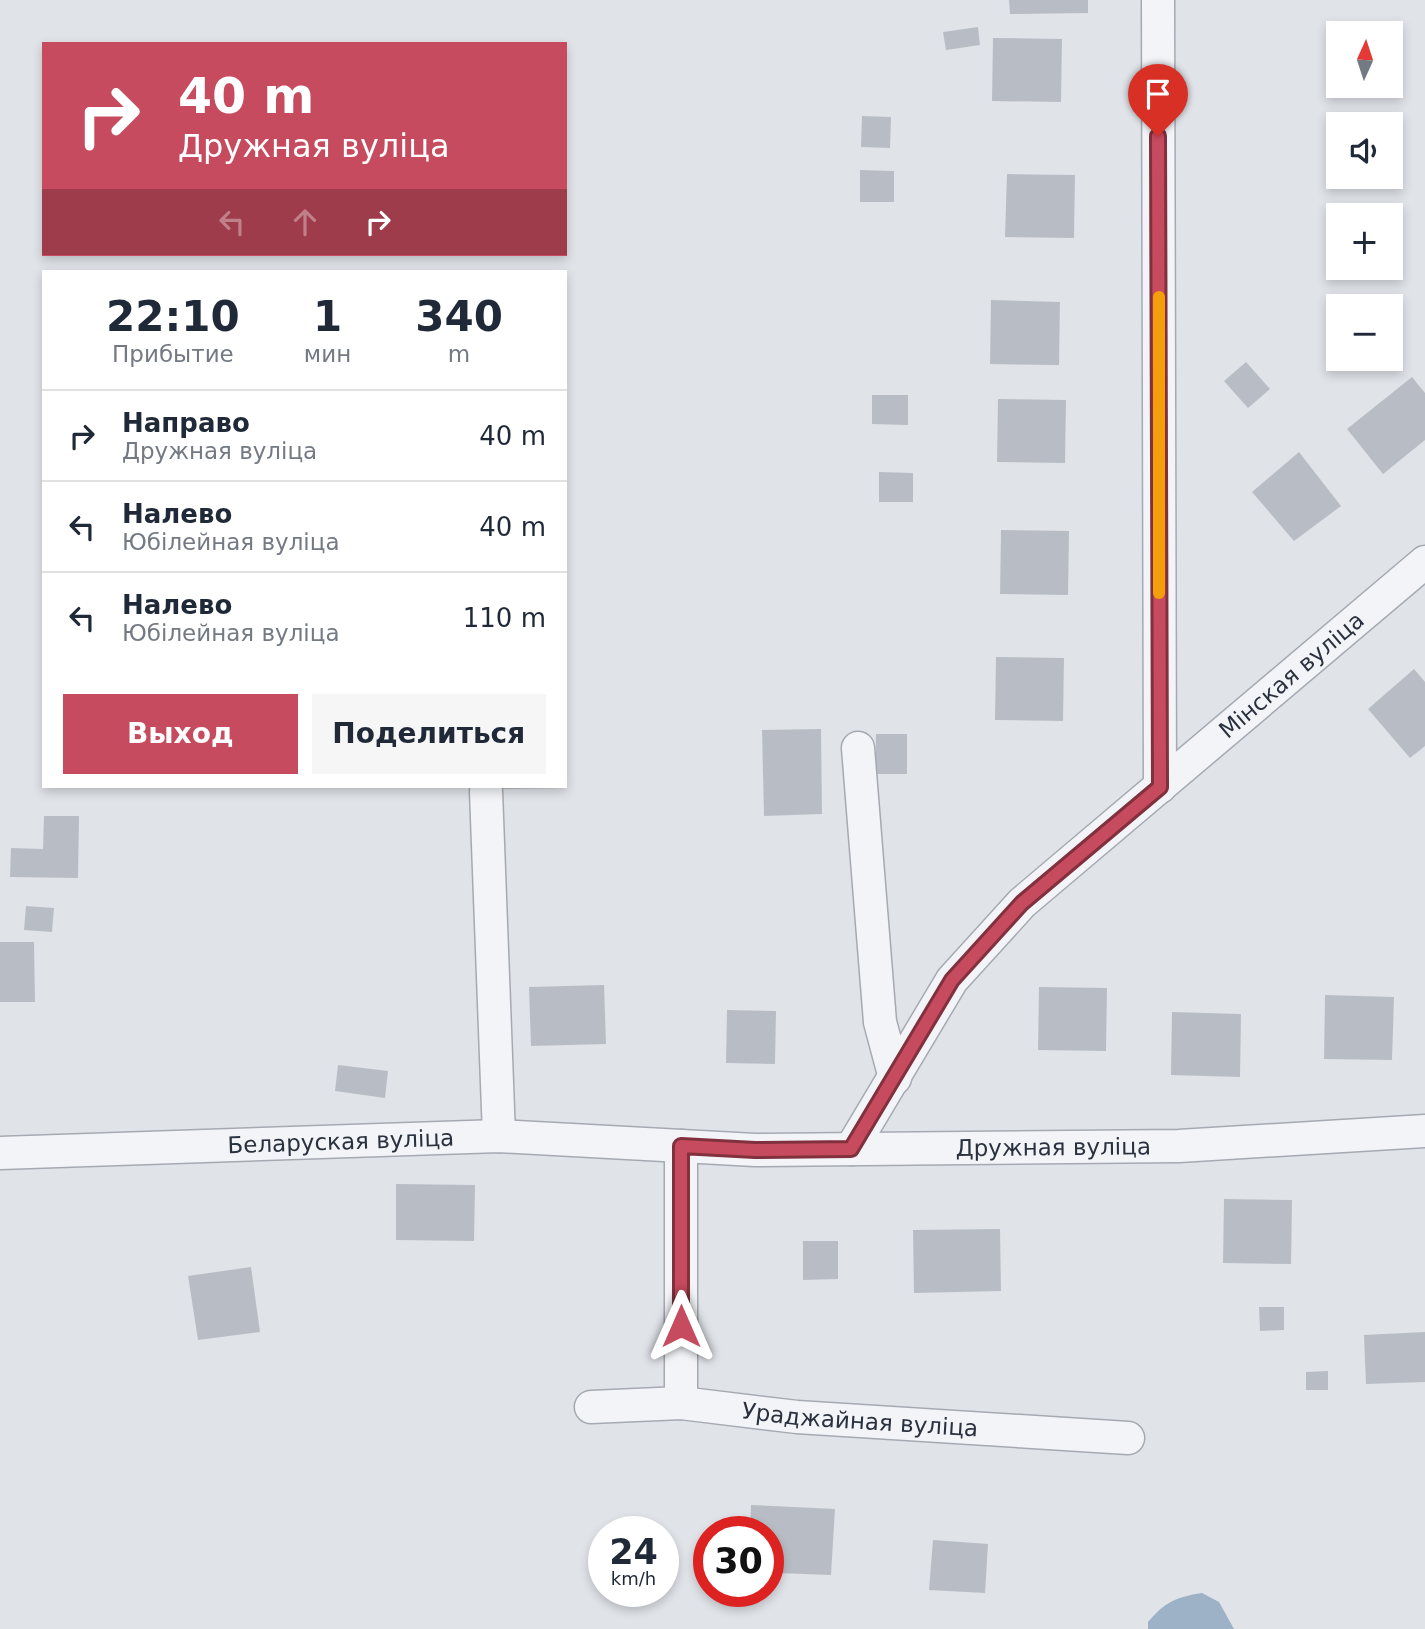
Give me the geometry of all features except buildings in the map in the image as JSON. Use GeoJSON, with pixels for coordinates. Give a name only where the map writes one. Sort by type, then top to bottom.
{"type":"FeatureCollection","features":[{"type":"Feature","properties":{"kind":"street"},"geometry":{"type":"LineString","coordinates":[[1158,0],[1160,787]]}},
{"type":"Feature","properties":{"kind":"street","name":"Мінская вуліца"},"geometry":{"type":"LineString","coordinates":[[851,1149],[952,980],[1022,903],[1425,562]]}},
{"type":"Feature","properties":{"kind":"street"},"geometry":{"type":"LineString","coordinates":[[858,748],[880,1022],[895,1078]]}},
{"type":"Feature","properties":{"kind":"street"},"geometry":{"type":"LineString","coordinates":[[486,791],[499,1136]]}},
{"type":"Feature","properties":{"kind":"street","name":"Дружная вуліца"},"geometry":{"type":"LineString","coordinates":[[681,1146],[755,1150],[1179,1146],[1425,1131]]}},
{"type":"Feature","properties":{"kind":"street","name":"Беларуская вуліца"},"geometry":{"type":"LineString","coordinates":[[0,1153],[499,1136],[681,1146]]}},
{"type":"Feature","properties":{"kind":"street"},"geometry":{"type":"LineString","coordinates":[[681,1146],[681,1403]]}},
{"type":"Feature","properties":{"kind":"street","name":"Ураджайная вуліца"},"geometry":{"type":"LineString","coordinates":[[590,1407],[681,1403],[797,1417],[1128,1438]]}},
{"type":"Feature","properties":{"kind":"water"},"geometry":{"type":"Polygon","coordinates":[[[1202,1593],[1219,1602],[1234,1629],[1148,1629],[1148,1622],[1166,1605],[1185,1596],[1202,1593]]]}},
{"type":"Feature","properties":{"kind":"slow traffic"},"geometry":{"type":"LineString","coordinates":[[1159,297],[1159,593]]}},
{"type":"Feature","properties":{"kind":"route"},"geometry":{"type":"LineString","coordinates":[[681,1326],[681,1146],[755,1150],[851,1149],[952,980],[1022,903],[1160,787],[1158,136]]}}]}
